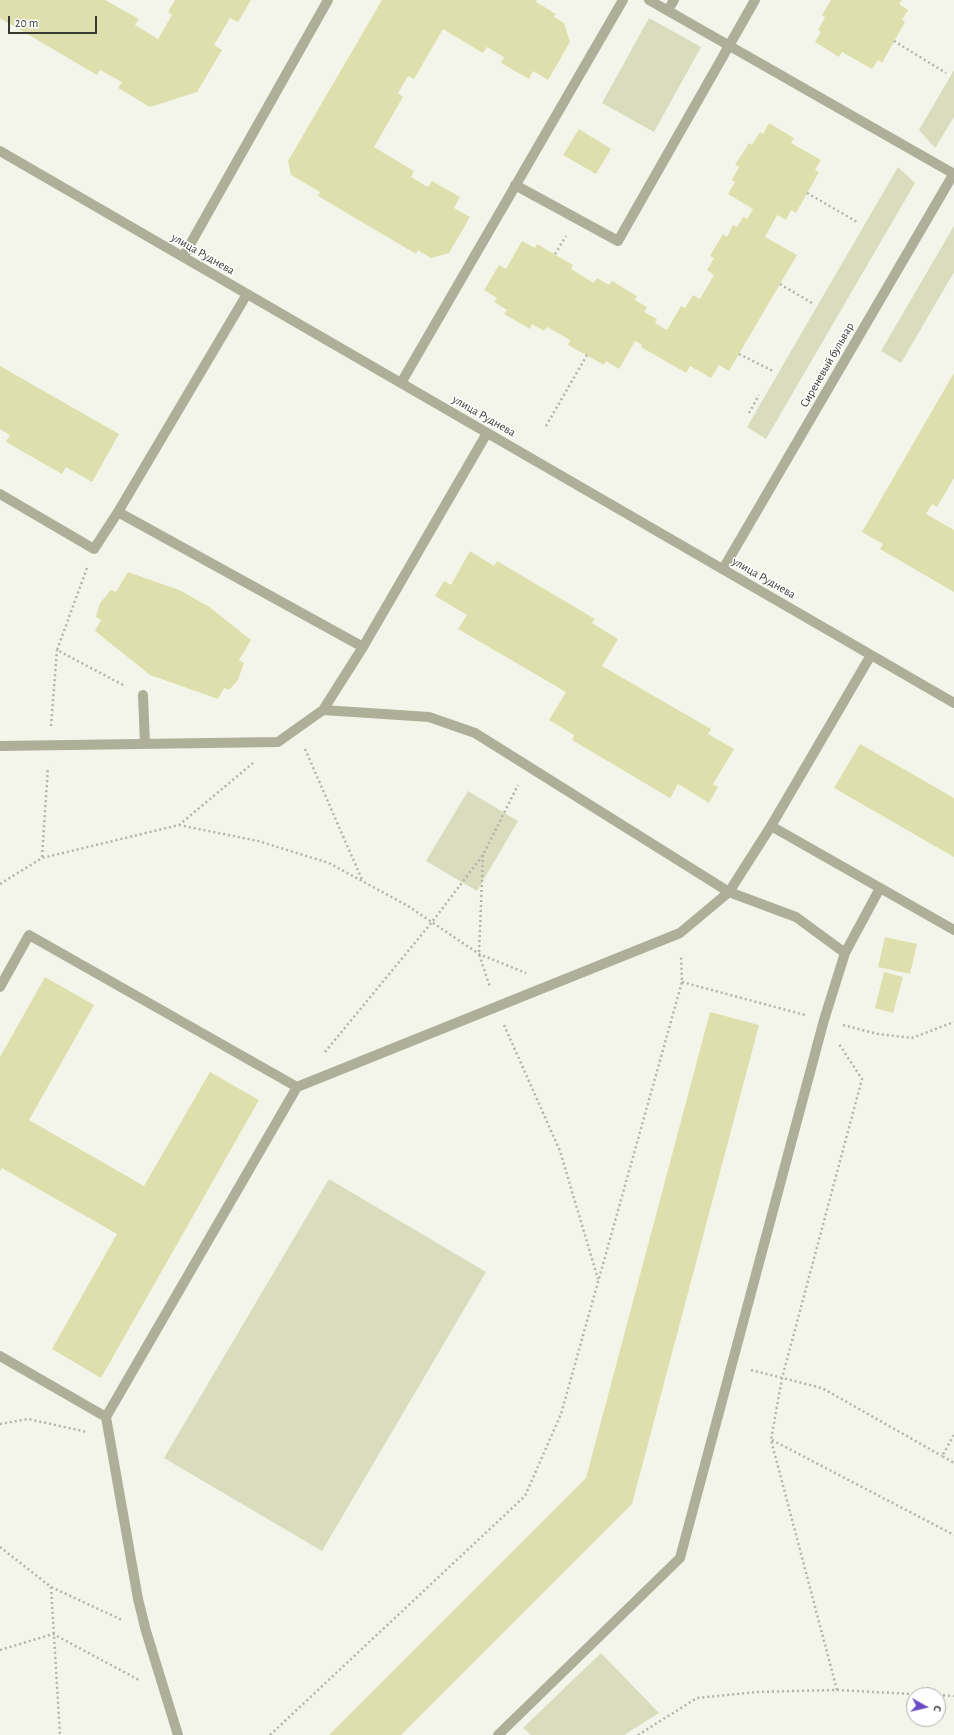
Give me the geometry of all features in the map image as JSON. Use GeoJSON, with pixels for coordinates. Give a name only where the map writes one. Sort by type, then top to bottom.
{"type":"FeatureCollection","features":[{"type":"Feature","properties":{"kind":"street"},"geometry":{"type":"LineString","coordinates":[[183,257],[328,0]]}},
{"type":"Feature","properties":{"kind":"street"},"geometry":{"type":"LineString","coordinates":[[401,383],[623,0]]}},
{"type":"Feature","properties":{"kind":"street"},"geometry":{"type":"LineString","coordinates":[[649,0],[954,174]]}},
{"type":"Feature","properties":{"kind":"street"},"geometry":{"type":"LineString","coordinates":[[668,10],[674,0]]}},
{"type":"Feature","properties":{"kind":"street"},"geometry":{"type":"LineString","coordinates":[[515,185],[618,241],[728,45],[755,0]]}},
{"type":"Feature","properties":{"kind":"street","name":"улица Руднева"},"geometry":{"type":"LineString","coordinates":[[0,151],[954,703]]}},
{"type":"Feature","properties":{"kind":"street","name":"Сиреневый бульвар"},"geometry":{"type":"LineString","coordinates":[[722,569],[954,174]]}},
{"type":"Feature","properties":{"kind":"street"},"geometry":{"type":"LineString","coordinates":[[0,494],[94,549],[118,512],[247,294]]}},
{"type":"Feature","properties":{"kind":"street"},"geometry":{"type":"LineString","coordinates":[[0,746],[278,742],[297,730],[323,710],[364,647],[487,433]]}},
{"type":"Feature","properties":{"kind":"street"},"geometry":{"type":"LineString","coordinates":[[118,512],[364,647]]}},
{"type":"Feature","properties":{"kind":"street"},"geometry":{"type":"LineString","coordinates":[[178,1735],[146,1631],[138,1599],[106,1417],[297,1087],[680,933],[729,892],[771,826],[871,655]]}},
{"type":"Feature","properties":{"kind":"street"},"geometry":{"type":"LineString","coordinates":[[142,695],[145,744]]}},
{"type":"Feature","properties":{"kind":"street"},"geometry":{"type":"LineString","coordinates":[[323,710],[429,717],[475,733],[729,892],[796,917],[845,953]]}},
{"type":"Feature","properties":{"kind":"street"},"geometry":{"type":"LineString","coordinates":[[771,826],[954,930]]}},
{"type":"Feature","properties":{"kind":"street"},"geometry":{"type":"LineString","coordinates":[[498,1735],[680,1558],[824,1020],[845,953],[880,888]]}},
{"type":"Feature","properties":{"kind":"street"},"geometry":{"type":"LineString","coordinates":[[0,987],[29,935],[297,1087]]}},
{"type":"Feature","properties":{"kind":"street"},"geometry":{"type":"LineString","coordinates":[[0,1356],[106,1417]]}},
{"type":"Feature","properties":{"kind":"path"},"geometry":{"type":"LineString","coordinates":[[894,42],[946,73]]}},
{"type":"Feature","properties":{"kind":"path"},"geometry":{"type":"LineString","coordinates":[[807,193],[859,223]]}},
{"type":"Feature","properties":{"kind":"path"},"geometry":{"type":"LineString","coordinates":[[780,284],[812,303]]}},
{"type":"Feature","properties":{"kind":"path"},"geometry":{"type":"LineString","coordinates":[[739,354],[773,371]]}},
{"type":"Feature","properties":{"kind":"path"},"geometry":{"type":"LineString","coordinates":[[546,426],[587,356]]}},
{"type":"Feature","properties":{"kind":"path"},"geometry":{"type":"LineString","coordinates":[[749,412],[759,395]]}},
{"type":"Feature","properties":{"kind":"path"},"geometry":{"type":"LineString","coordinates":[[94,549],[57,650],[142,695]]}},
{"type":"Feature","properties":{"kind":"path"},"geometry":{"type":"LineString","coordinates":[[297,730],[363,882]]}},
{"type":"Feature","properties":{"kind":"path"},"geometry":{"type":"LineString","coordinates":[[179,825],[278,742]]}},
{"type":"Feature","properties":{"kind":"path"},"geometry":{"type":"LineString","coordinates":[[324,1054],[432,922],[482,855],[528,766]]}},
{"type":"Feature","properties":{"kind":"path"},"geometry":{"type":"LineString","coordinates":[[0,884],[42,858],[179,825],[258,841],[329,863],[408,906],[479,954],[552,984]]}},
{"type":"Feature","properties":{"kind":"path"},"geometry":{"type":"LineString","coordinates":[[482,855],[479,954],[496,1007],[560,1151],[598,1279]]}},
{"type":"Feature","properties":{"kind":"path"},"geometry":{"type":"LineString","coordinates":[[270,1735],[525,1496],[561,1414],[682,982],[680,933]]}},
{"type":"Feature","properties":{"kind":"path"},"geometry":{"type":"LineString","coordinates":[[682,982],[878,1034],[912,1038],[954,1022]]}},
{"type":"Feature","properties":{"kind":"path"},"geometry":{"type":"LineString","coordinates":[[824,1020],[862,1079],[782,1378],[771,1440],[837,1690]]}},
{"type":"Feature","properties":{"kind":"path"},"geometry":{"type":"LineString","coordinates":[[732,1365],[822,1388],[954,1463]]}},
{"type":"Feature","properties":{"kind":"path"},"geometry":{"type":"LineString","coordinates":[[0,1424],[28,1418],[90,1433],[106,1417]]}},
{"type":"Feature","properties":{"kind":"path"},"geometry":{"type":"LineString","coordinates":[[942,1456],[954,1435]]}},
{"type":"Feature","properties":{"kind":"path"},"geometry":{"type":"LineString","coordinates":[[771,1440],[954,1535]]}},
{"type":"Feature","properties":{"kind":"path"},"geometry":{"type":"LineString","coordinates":[[0,1547],[51,1587],[146,1631]]}},
{"type":"Feature","properties":{"kind":"path"},"geometry":{"type":"LineString","coordinates":[[51,1587],[60,1735]]}},
{"type":"Feature","properties":{"kind":"path"},"geometry":{"type":"LineString","coordinates":[[0,1650],[54,1634],[166,1694]]}},
{"type":"Feature","properties":{"kind":"path"},"geometry":{"type":"LineString","coordinates":[[638,1735],[697,1698],[757,1692],[837,1690],[906,1694]]}},
{"type":"Feature","properties":{"kind":"green space"},"geometry":{"type":"Polygon","coordinates":[[[649,18],[701,47],[654,132],[602,103],[649,18]]]}},
{"type":"Feature","properties":{"kind":"green space"},"geometry":{"type":"Polygon","coordinates":[[[954,70],[954,117],[935,148],[919,130],[954,70]]]}},
{"type":"Feature","properties":{"kind":"green space"},"geometry":{"type":"Polygon","coordinates":[[[898,167],[915,183],[766,439],[747,427],[898,167]]]}},
{"type":"Feature","properties":{"kind":"green space"},"geometry":{"type":"Polygon","coordinates":[[[954,226],[954,272],[901,363],[881,351],[954,226]]]}},
{"type":"Feature","properties":{"kind":"green space"},"geometry":{"type":"Polygon","coordinates":[[[468,791],[518,821],[477,891],[426,861],[468,791]]]}},
{"type":"Feature","properties":{"kind":"green space"},"geometry":{"type":"Polygon","coordinates":[[[329,1179],[486,1272],[322,1551],[164,1458],[329,1179]]]}},
{"type":"Feature","properties":{"kind":"green space"},"geometry":{"type":"Polygon","coordinates":[[[601,1653],[659,1713],[624,1735],[531,1735],[523,1728],[601,1653]]]}},
{"type":"Feature","properties":{"kind":"building"},"geometry":{"type":"Polygon","coordinates":[[[0,0],[105,0],[139,19],[135,25],[158,39],[172,15],[168,12],[175,0],[251,0],[238,22],[230,18],[214,45],[222,50],[197,92],[150,107],[118,88],[122,82],[100,70],[97,75],[0,18],[0,0]]]}},
{"type":"Feature","properties":{"kind":"building"},"geometry":{"type":"Polygon","coordinates":[[[382,0],[537,0],[536,2],[556,14],[554,17],[564,23],[570,42],[548,80],[533,71],[529,79],[501,63],[504,57],[487,47],[483,53],[443,29],[414,79],[408,76],[398,93],[403,97],[374,147],[414,171],[411,177],[428,187],[432,181],[460,197],[454,208],[470,217],[449,253],[431,258],[418,250],[416,254],[318,196],[320,192],[291,175],[288,161],[382,0]]]}},
{"type":"Feature","properties":{"kind":"building"},"geometry":{"type":"Polygon","coordinates":[[[831,0],[902,0],[899,4],[908,10],[902,20],[905,22],[882,63],[878,60],[872,69],[842,52],[839,57],[815,42],[821,32],[818,30],[825,17],[822,15],[831,0]]]}},
{"type":"Feature","properties":{"kind":"building"},"geometry":{"type":"Polygon","coordinates":[[[769,123],[794,138],[791,143],[821,160],[815,170],[819,172],[796,213],[791,210],[786,220],[777,215],[765,237],[797,255],[729,371],[719,365],[711,378],[690,366],[686,373],[641,347],[642,345],[635,341],[619,369],[606,361],[604,365],[568,345],[570,340],[547,327],[544,331],[532,324],[530,329],[504,314],[507,310],[494,302],[497,298],[484,290],[499,265],[506,269],[522,241],[535,248],[537,244],[573,265],[571,269],[594,283],[597,278],[609,285],[612,281],[637,296],[635,300],[647,307],[644,312],[657,319],[655,323],[667,330],[681,306],[685,308],[693,295],[700,299],[714,275],[707,270],[714,258],[710,256],[723,234],[727,237],[733,225],[737,227],[743,217],[747,219],[753,209],[728,194],[735,182],[732,180],[739,167],[735,165],[749,143],[752,145],[760,132],[763,134],[769,123]]]}},
{"type":"Feature","properties":{"kind":"building"},"geometry":{"type":"Polygon","coordinates":[[[579,129],[611,149],[596,174],[563,155],[579,129]]]}},
{"type":"Feature","properties":{"kind":"building"},"geometry":{"type":"Polygon","coordinates":[[[0,366],[119,434],[92,482],[66,467],[62,474],[6,442],[10,435],[0,429],[0,366]]]}},
{"type":"Feature","properties":{"kind":"building"},"geometry":{"type":"Polygon","coordinates":[[[954,373],[954,478],[937,507],[932,504],[926,514],[954,530],[954,592],[880,549],[883,544],[862,532],[954,373]]]}},
{"type":"Feature","properties":{"kind":"building"},"geometry":{"type":"Polygon","coordinates":[[[470,551],[494,566],[497,561],[595,619],[592,623],[618,639],[602,666],[711,729],[708,734],[734,749],[713,784],[718,787],[709,803],[678,784],[670,798],[572,740],[574,735],[549,720],[566,692],[458,629],[467,615],[435,596],[444,581],[451,585],[470,551]]]}},
{"type":"Feature","properties":{"kind":"building"},"geometry":{"type":"Polygon","coordinates":[[[128,572],[179,590],[208,606],[251,640],[239,660],[244,663],[238,680],[229,690],[224,688],[218,699],[150,675],[95,631],[101,620],[96,617],[100,603],[111,590],[116,592],[128,572]]]}},
{"type":"Feature","properties":{"kind":"building"},"geometry":{"type":"Polygon","coordinates":[[[860,744],[954,798],[954,857],[834,788],[860,744]]]}},
{"type":"Feature","properties":{"kind":"building"},"geometry":{"type":"Polygon","coordinates":[[[885,937],[917,944],[910,974],[878,967],[885,937]]]}},
{"type":"Feature","properties":{"kind":"building"},"geometry":{"type":"Polygon","coordinates":[[[884,972],[903,977],[893,1013],[875,1008],[884,972]]]}},
{"type":"Feature","properties":{"kind":"building"},"geometry":{"type":"Polygon","coordinates":[[[45,977],[94,1005],[29,1120],[144,1186],[210,1072],[259,1100],[101,1378],[52,1349],[117,1234],[2,1168],[0,1171],[0,1057],[45,977]]]}},
{"type":"Feature","properties":{"kind":"building"},"geometry":{"type":"Polygon","coordinates":[[[710,1012],[759,1025],[632,1504],[401,1735],[329,1735],[586,1478],[710,1012]]]}}]}
